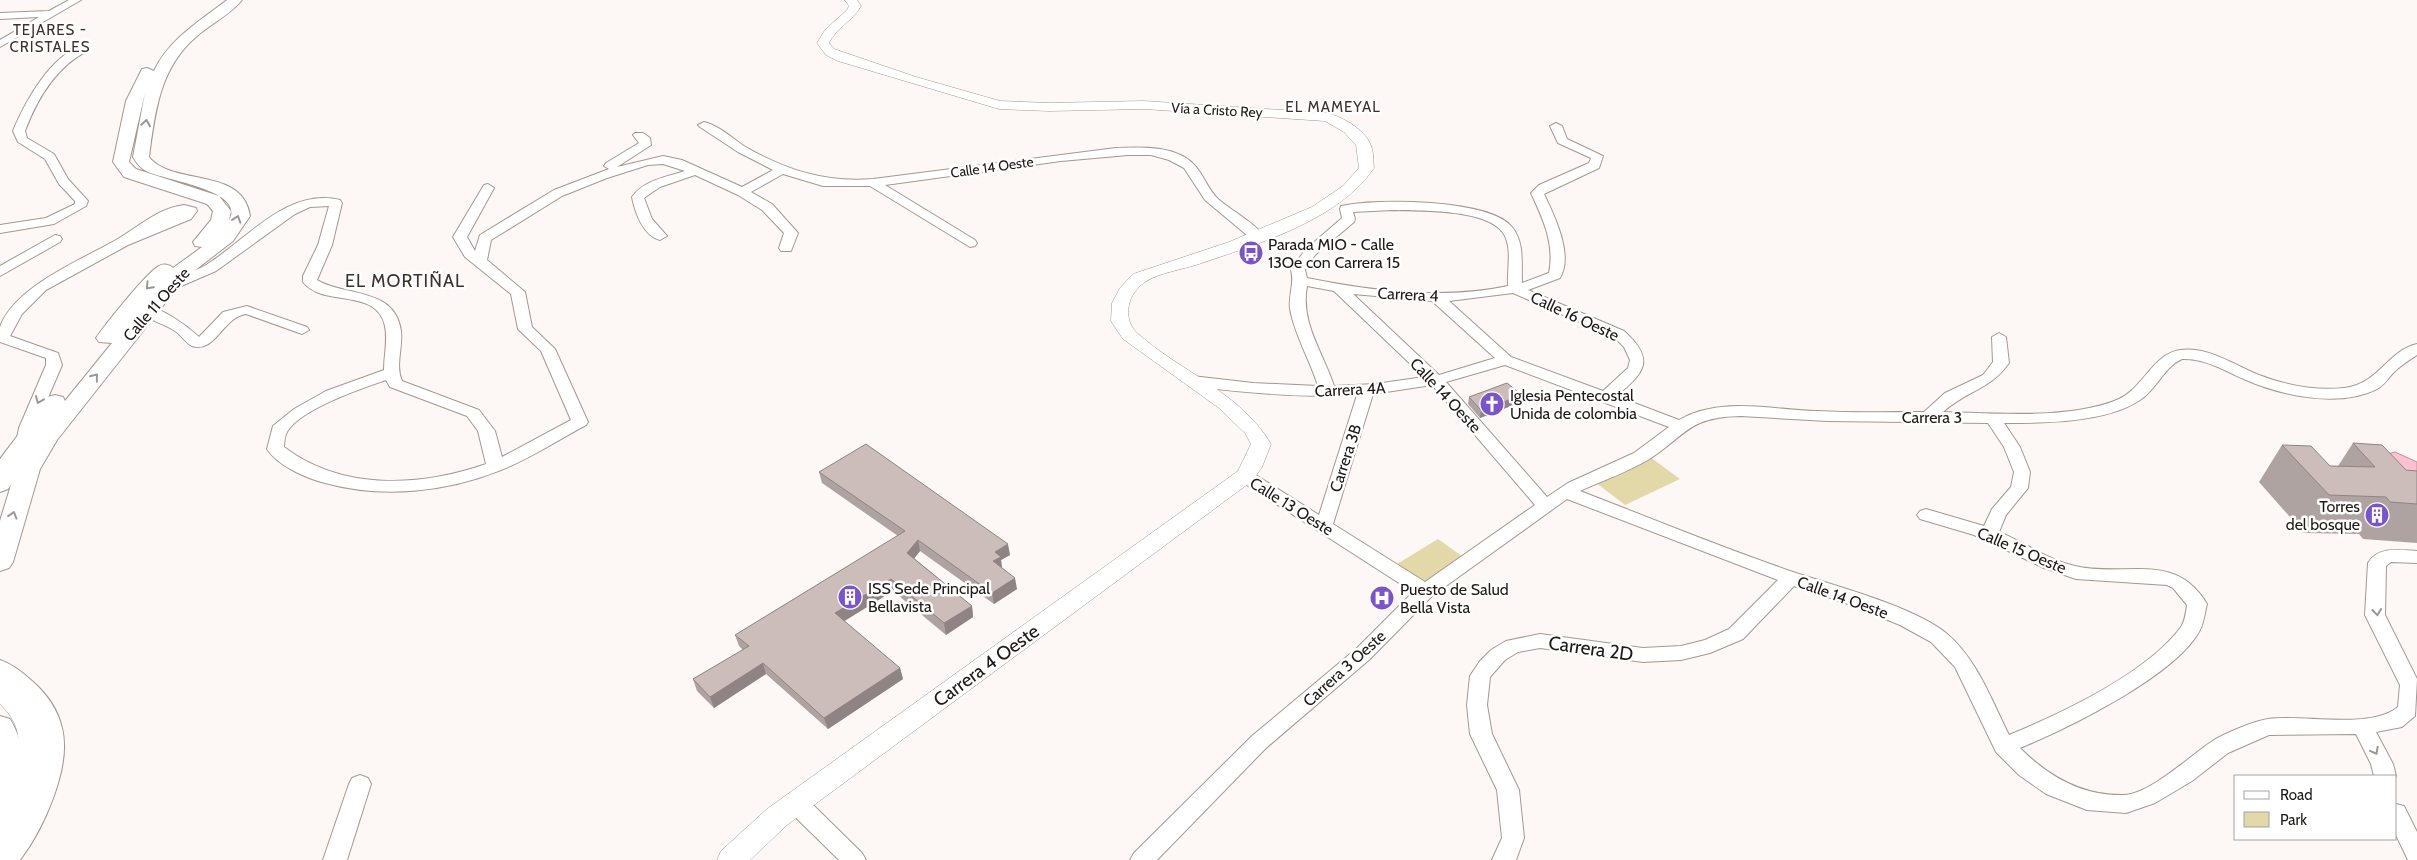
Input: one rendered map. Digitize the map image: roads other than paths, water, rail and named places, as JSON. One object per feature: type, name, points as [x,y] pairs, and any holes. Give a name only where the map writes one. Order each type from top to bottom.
[{"type":"main road","points":[[170,47],[221,0]]},
{"type":"main road","points":[[170,47],[235,0]]},
{"type":"main road","name":"Calle 11 Oeste","points":[[0,562],[28,468],[48,437],[165,289],[193,261],[220,243],[233,230],[239,218],[240,207],[238,200],[231,194],[216,186],[159,172],[149,167],[141,157],[150,98],[169,56],[170,47]]},
{"type":"main road","name":"Calle 11 Oeste","points":[[1,479],[24,441],[144,292],[173,262],[214,231],[220,221],[222,211],[213,200],[130,173],[121,162],[134,101],[153,58],[170,47]]},
{"type":"main road","points":[[0,671],[33,698],[48,728],[48,758],[41,786],[23,830],[1,860]]},
{"type":"main road","points":[[0,808],[10,770],[4,736]]},
{"type":"street","points":[[0,44],[76,0]]},
{"type":"street","name":"Vía a Cristo Rey","points":[[851,0],[856,6],[853,11],[823,40],[824,46],[830,52],[874,69],[986,102],[1030,107],[1144,105],[1313,115],[1339,122],[1361,142],[1367,152],[1369,163],[1365,174],[1354,185],[1326,204],[1259,238],[1139,278],[1129,287],[1121,301],[1118,312],[1120,324],[1158,359],[1192,381]]},
{"type":"street","points":[[0,16],[51,14]]},
{"type":"street","points":[[0,229],[49,221],[80,206],[82,201],[63,181],[50,158],[22,140],[19,131],[39,91],[67,58],[83,49]]},
{"type":"street","name":"Calle 14 Oeste","points":[[704,124],[739,150],[811,180],[836,184],[872,182],[1066,157],[1127,152],[1171,156],[1188,164],[1196,173],[1200,185],[1208,196],[1259,238]]},
{"type":"street","name":"Carrera 4","points":[[1302,281],[1339,289],[1434,296],[1485,294],[1515,289],[1555,275],[1558,260],[1553,226],[1538,193],[1544,188],[1595,165],[1598,160],[1597,156],[1592,152],[1562,141],[1556,126]]},
{"type":"street","points":[[603,175],[612,164],[645,145],[646,140],[640,135]]},
{"type":"street","points":[[480,260],[486,238],[492,232],[512,223],[530,208],[558,193],[603,175],[647,162],[663,160],[678,163],[693,172],[742,192],[767,206],[790,233],[786,248]]},
{"type":"street","points":[[742,192],[784,169]]},
{"type":"street","points":[[660,236],[651,229],[642,214],[638,197],[642,191],[654,185],[693,172]]},
{"type":"street","points":[[872,182],[970,243]]},
{"type":"street","points":[[389,372],[332,394],[300,412],[278,430],[275,449],[288,460],[323,477],[369,486],[437,482],[495,466],[580,422],[548,349],[524,329],[518,292],[480,260],[470,254],[460,237],[468,225],[477,201],[488,188]]},
{"type":"street","points":[[165,289],[216,265],[258,230],[300,208],[324,201],[336,204],[325,244],[310,276],[310,282],[326,290],[364,297],[377,304],[388,314],[395,343],[389,372],[396,384],[473,413],[482,420],[488,431],[495,466]]},
{"type":"street","points":[[1326,204],[1346,209],[1373,205],[1462,211],[1481,214],[1495,219],[1507,229],[1514,243],[1513,270],[1515,289]]},
{"type":"street","points":[[1328,392],[1323,373],[1302,326],[1297,305],[1302,281],[1298,270],[1305,254],[1342,227],[1348,219],[1346,209]]},
{"type":"street","points":[[0,272],[55,239]]},
{"type":"street","points":[[24,441],[27,428],[54,365],[53,356],[1,337],[27,298],[41,287],[123,242]]},
{"type":"street","points":[[193,261],[192,264],[197,267],[216,265]]},
{"type":"street","name":"Calle 14 Oeste","points":[[1339,289],[1436,380],[1546,507]]},
{"type":"street","name":"Calle 16 Oeste","points":[[1515,289],[1620,334],[1634,346],[1639,358],[1635,369],[1627,380],[1606,397]]},
{"type":"street","points":[[1434,296],[1506,360],[1680,426]]},
{"type":"street","points":[[149,311],[199,342],[209,338],[226,314],[239,310],[247,310],[302,330]]},
{"type":"street","points":[[126,338],[144,327],[167,321]]},
{"type":"street","points":[[1928,417],[1951,396],[1988,378],[2002,363],[1999,337]]},
{"type":"street","name":"Carrera 3","points":[[1718,412],[1736,411],[1849,418],[2039,418],[2075,414],[2112,407],[2129,400],[2142,391],[2170,360],[2178,355],[2188,355],[2225,365],[2256,378],[2297,391],[2344,392],[2372,386],[2390,367],[2417,348]]},
{"type":"street","name":"Carrera 4A","points":[[1192,381],[1261,390],[1328,392],[1366,390],[1436,380],[1506,360]]},
{"type":"street","name":"Calle 13 Oeste","points":[[1192,381],[1244,419],[1257,434],[1261,444],[1252,467],[1245,476],[1425,591]]},
{"type":"street","name":"Carrera 3B","points":[[1324,526],[1366,390]]},
{"type":"street","name":"Carrera 3 Oeste","points":[[1142,860],[1253,748],[1363,654],[1425,591],[1565,492],[1585,480],[1636,459],[1655,448],[1680,426],[1698,416],[1718,412]]},
{"type":"street","points":[[1989,534],[1998,513],[2019,488],[2022,472],[2012,448],[1992,417]]},
{"type":"street","name":"Carrera 4 Oeste","points":[[731,860],[777,817],[1245,476]]},
{"type":"street","name":"Calle 14 Oeste","points":[[1565,492],[1907,620],[1938,637],[1963,662],[2004,746],[2027,768],[2054,788]]},
{"type":"street","name":"Calle 15 Oeste","points":[[1926,515],[1989,534],[2065,570],[2087,575],[2162,578],[2179,583],[2191,594],[2198,608],[2195,627],[2154,666],[2098,702],[2043,731],[2004,746]]},
{"type":"street","points":[[2054,788],[2087,801],[2126,804],[2147,797],[2162,788],[2220,747],[2267,727],[2362,726],[2395,722],[2408,710],[2410,685],[2375,615],[2377,563],[2388,556],[2417,557]]},
{"type":"street","name":"Carrera 2D","points":[[1504,860],[1513,838],[1508,790],[1481,734],[1477,705],[1480,676],[1498,655],[1513,646],[1540,641],[1643,655],[1681,653],[1710,646],[1736,634],[1791,578]]},
{"type":"street","points":[[0,690],[18,706],[28,723],[31,735],[28,764],[20,792],[0,835]]},
{"type":"street","points":[[2362,726],[2386,775]]},
{"type":"street","points":[[335,860],[360,784]]},
{"type":"street","points":[[796,803],[854,860]]},
{"type":"street","points":[[2397,816],[2417,855]]},
{"type":"place","name":"Parada MIO - Calle 13Oe con Carrera 15","points":[[1251,253]]},
{"type":"place","name":"Iglesia Pentecostal Unida de colombia","points":[[1492,404]]},
{"type":"place","name":"Torres del bosque","points":[[2377,515]]},
{"type":"place","name":"ISS Sede Principal Bellavista","points":[[850,597]]},
{"type":"place","name":"Puesto de Salud Bella Vista","points":[[1382,598]]},
{"type":"district","name":"TEJARES - CRISTALES","points":[[50,38]]},
{"type":"district","name":"EL MAMEYAL","points":[[1333,107]]},
{"type":"district","name":"EL MORTIÑAL","points":[[405,281]]}]
